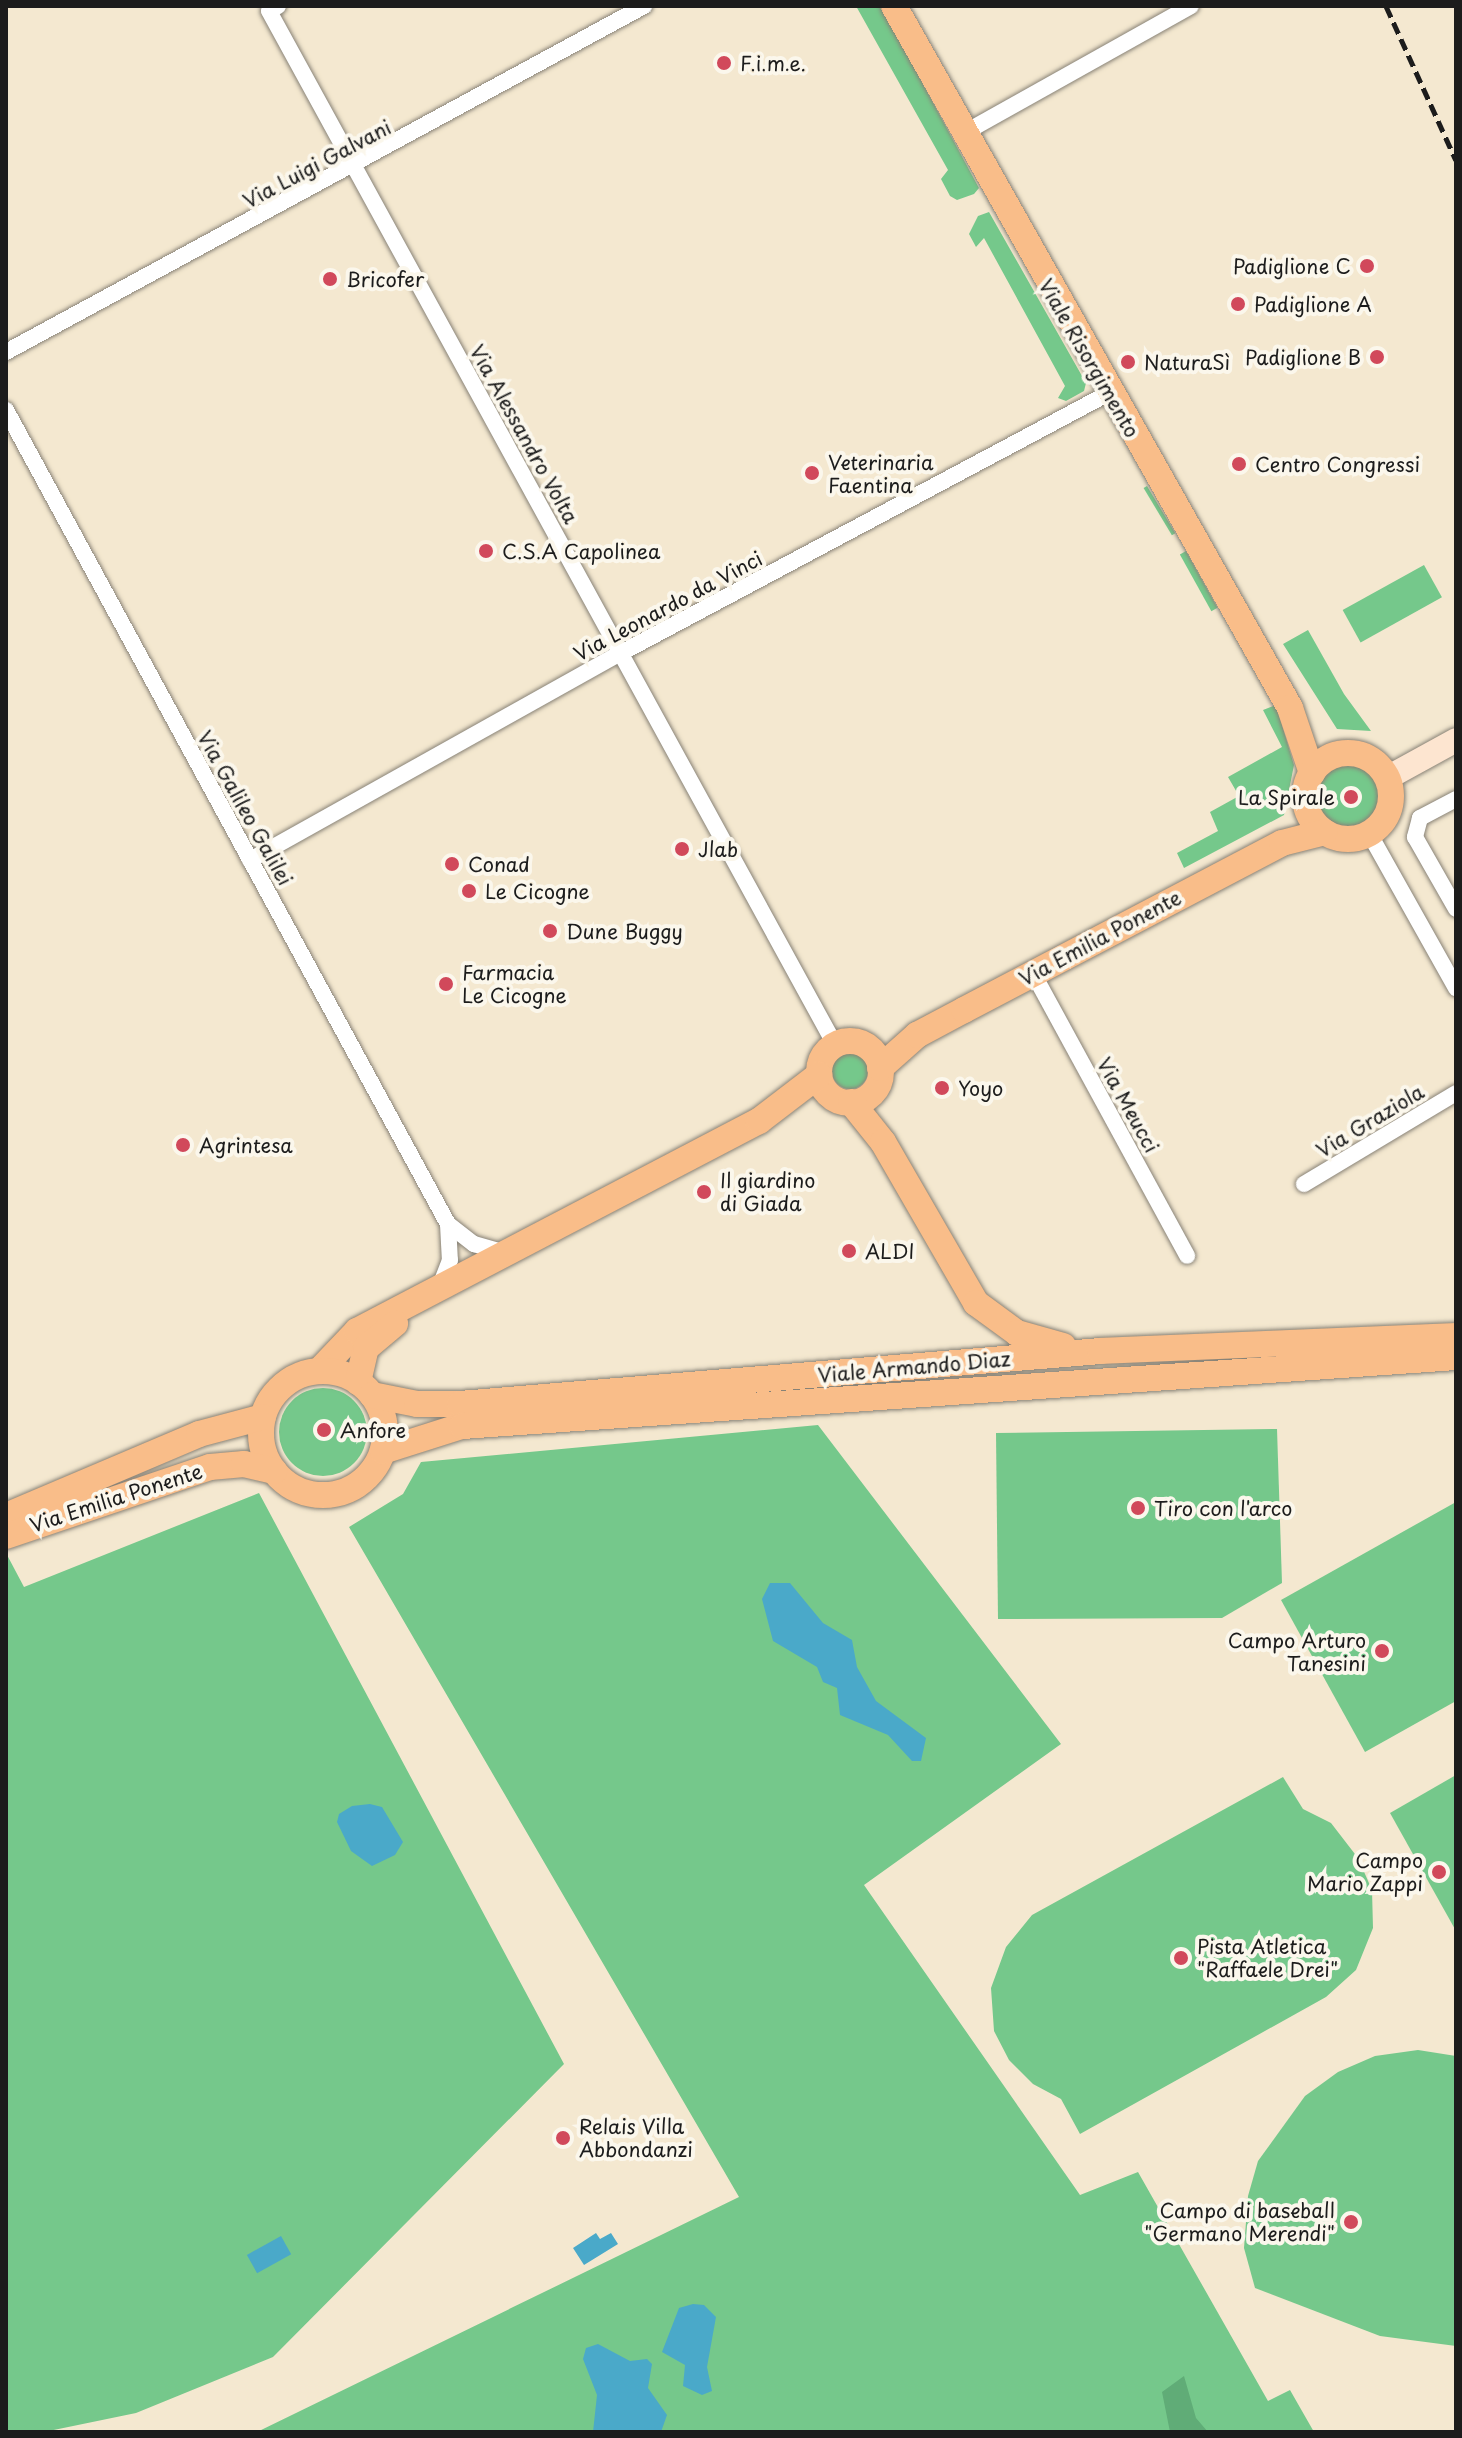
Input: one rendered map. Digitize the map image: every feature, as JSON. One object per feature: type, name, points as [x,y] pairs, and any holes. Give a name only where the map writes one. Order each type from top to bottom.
[{"type":"main road","name":"Viale Risorgimento","points":[[894,6],[962,134],[1290,708],[1310,732],[1341,753]]},
{"type":"main road","name":"Viale Risorgimento","points":[[1290,708],[1312,773]]},
{"type":"main road","points":[[1387,778],[1456,740]]},
{"type":"main road","points":[[1341,753],[1369,758],[1387,778],[1391,803],[1369,833],[1347,839],[1325,832],[1308,809],[1312,773],[1341,753]]},
{"type":"main road","name":"Via Emilia Ponente","points":[[1282,843],[1308,809]]},
{"type":"main road","name":"Via Emilia Ponente","points":[[852,1098],[876,1058],[1282,843],[1325,832]]},
{"type":"main road","points":[[319,1371],[365,1388],[382,1412],[383,1451],[359,1484],[341,1493],[303,1492],[274,1471],[261,1436],[263,1417],[279,1389],[319,1371],[357,1331],[759,1121],[819,1075],[821,1061],[835,1045],[850,1041],[876,1058]]},
{"type":"main road","points":[[819,1075],[852,1098],[883,1142],[969,1295],[999,1323],[1039,1342],[1100,1351]]},
{"type":"main road","points":[[759,1121],[852,1098]]},
{"type":"main road","points":[[365,1388],[366,1348],[381,1331],[514,1260],[512,1250]]},
{"type":"main road","name":"Viale Armando Diaz","points":[[365,1388],[460,1404],[1100,1351],[1456,1336]]},
{"type":"main road","name":"Viale Armando Diaz","points":[[383,1451],[462,1426],[1456,1357]]},
{"type":"main road","name":"Via Emilia Ponente","points":[[6,1516],[199,1434],[263,1417]]},
{"type":"main road","name":"Via Emilia Ponente","points":[[6,1536],[210,1467],[244,1464],[274,1471]]},
{"type":"street","name":"Via Luigi Galvani","points":[[6,352],[355,167],[644,6]]},
{"type":"street","points":[[962,134],[1191,6]]},
{"type":"street","name":"Via Alessandro Volta","points":[[274,8],[355,167],[835,1045]]},
{"type":"street","name":"Via Leonardo da Vinci","points":[[250,860],[621,653],[1109,393]]},
{"type":"street","name":"Via Galileo Galilei","points":[[6,410],[448,1224],[474,1244],[512,1250]]},
{"type":"street","points":[[1456,799],[1420,818],[1415,837],[1456,909]]},
{"type":"street","points":[[1369,833],[1456,987]]},
{"type":"street","name":"Via Meucci","points":[[1033,973],[1187,1256]]},
{"type":"street","name":"Via Graziola","points":[[1304,1184],[1456,1093]]},
{"type":"street","name":"Via Galileo Galilei","points":[[440,1286],[450,1260],[448,1224]]},
{"type":"green space","points":[[856,6],[881,6],[979,188],[974,194],[957,200],[950,196],[941,179],[948,170]]},
{"type":"green space","points":[[989,212],[1086,383],[1084,391],[1066,401],[1058,398],[1065,386],[984,238],[976,247],[969,234],[978,216]]},
{"type":"green space","points":[[1147,486],[1175,533],[1172,535],[1144,488]]},
{"type":"green space","points":[[1186,551],[1218,608],[1211,611],[1180,554]]},
{"type":"green space","points":[[1424,565],[1442,597],[1361,642],[1343,610]]},
{"type":"green space","points":[[1308,630],[1344,694],[1371,731],[1337,729],[1283,644]]},
{"type":"green space","points":[[1276,705],[1294,765],[1284,815],[1184,868],[1177,853],[1218,831],[1210,812],[1239,796],[1228,777],[1282,747],[1263,710]]},
{"type":"green space","points":[[1348,764],[1360,766],[1370,773],[1377,783],[1377,807],[1370,817],[1360,824],[1348,826],[1336,824],[1326,817],[1319,807],[1317,795],[1319,783],[1326,773],[1336,766]]},
{"type":"green space","points":[[850,1053],[862,1059],[868,1071],[862,1083],[850,1089],[838,1083],[832,1071],[838,1059]]},
{"type":"green space","points":[[323,1388],[348,1395],[360,1407],[367,1432],[360,1457],[348,1469],[323,1476],[298,1469],[286,1457],[279,1432],[286,1407],[298,1395]]},
{"type":"green space","points":[[818,1425],[1061,1744],[864,1885],[1080,2195],[1138,2172],[1268,2401],[1290,2390],[1314,2432],[257,2432],[739,2197],[349,1527],[403,1494],[421,1462]]},
{"type":"green space","name":"Tiro con l'arco","points":[[1277,1429],[1282,1583],[1222,1618],[998,1619],[996,1433]]},
{"type":"green space","points":[[259,1493],[564,2064],[273,2357],[136,2413],[44,2432],[6,2432],[6,1553],[24,1587]]},
{"type":"green space","name":"Campo Arturo Tanesini","points":[[1456,1502],[1456,1701],[1365,1752],[1281,1600]]},
{"type":"green space","name":"Campo Mario Zappi","points":[[1456,1775],[1456,1931],[1390,1813]]},
{"type":"green space","name":"Pista Atletica \"Raffaele Drei\"","points":[[1283,1777],[1303,1809],[1331,1823],[1358,1858],[1372,1890],[1373,1928],[1356,1970],[1326,1997],[1080,2134],[1061,2099],[1033,2084],[1009,2060],[994,2031],[991,1988],[1006,1947],[1032,1915]]},
{"type":"green space","name":"Campo di baseball \"Germano Merendi\"","points":[[1418,2050],[1456,2056],[1456,2346],[1380,2336],[1255,2288],[1244,2248],[1248,2196],[1258,2161],[1305,2096],[1338,2072],[1375,2056]]},
{"type":"green space","points":[[1184,2376],[1196,2418],[1208,2432],[1170,2432],[1162,2392]]},
{"type":"water","points":[[770,1583],[790,1583],[823,1623],[852,1640],[857,1667],[876,1701],[926,1738],[921,1761],[912,1761],[888,1735],[840,1715],[837,1688],[823,1682],[817,1667],[773,1641],[762,1599]]},
{"type":"water","points":[[370,1804],[382,1807],[403,1842],[395,1855],[372,1866],[351,1851],[337,1822],[339,1814],[352,1806]]},
{"type":"water","points":[[596,2233],[600,2239],[611,2233],[618,2244],[584,2265],[573,2248]]},
{"type":"water","points":[[281,2236],[291,2254],[257,2273],[247,2255]]},
{"type":"water","points":[[704,2305],[716,2317],[707,2367],[712,2391],[702,2395],[683,2386],[685,2365],[662,2352],[679,2308]]},
{"type":"water","points":[[598,2344],[630,2361],[647,2359],[652,2364],[648,2388],[667,2415],[661,2432],[593,2432],[597,2395],[583,2359],[586,2348]]},
{"type":"railway","points":[[1386,6],[1456,160]]},
{"type":"place","name":"F.i.m.e.","points":[[724,63]]},
{"type":"place","name":"Padiglione C","points":[[1367,266]]},
{"type":"place","name":"Bricofer","points":[[330,279]]},
{"type":"place","name":"Padiglione A","points":[[1238,304]]},
{"type":"place","name":"Padiglione B","points":[[1377,357]]},
{"type":"place","name":"NaturaSì","points":[[1128,362]]},
{"type":"place","name":"Centro Congressi","points":[[1239,464]]},
{"type":"place","name":"Veterinaria Faentina","points":[[812,473]]},
{"type":"place","name":"C.S.A Capolinea","points":[[486,551]]},
{"type":"place","name":"La Spirale","points":[[1351,797]]},
{"type":"place","name":"Jlab","points":[[682,849]]},
{"type":"place","name":"Conad","points":[[452,864]]},
{"type":"place","name":"Le Cicogne","points":[[469,891]]},
{"type":"place","name":"Dune Buggy","points":[[550,931]]},
{"type":"place","name":"Farmacia Le Cicogne","points":[[446,984]]},
{"type":"place","name":"Yoyo","points":[[942,1088]]},
{"type":"place","name":"Agrintesa","points":[[183,1145]]},
{"type":"place","name":"Il giardino di Giada","points":[[704,1192]]},
{"type":"place","name":"ALDI","points":[[849,1251]]},
{"type":"place","name":"Anfore","points":[[324,1430]]},
{"type":"place","name":"Tiro con l'arco","points":[[1138,1508]]},
{"type":"place","name":"Campo Arturo Tanesini","points":[[1382,1651]]},
{"type":"place","name":"Campo Mario Zappi","points":[[1439,1872]]},
{"type":"place","name":"Pista Atletica \"Raffaele Drei\"","points":[[1181,1958]]},
{"type":"place","name":"Relais Villa Abbondanzi","points":[[563,2138]]},
{"type":"place","name":"Campo di baseball \"Germano Merendi\"","points":[[1351,2222]]}]
